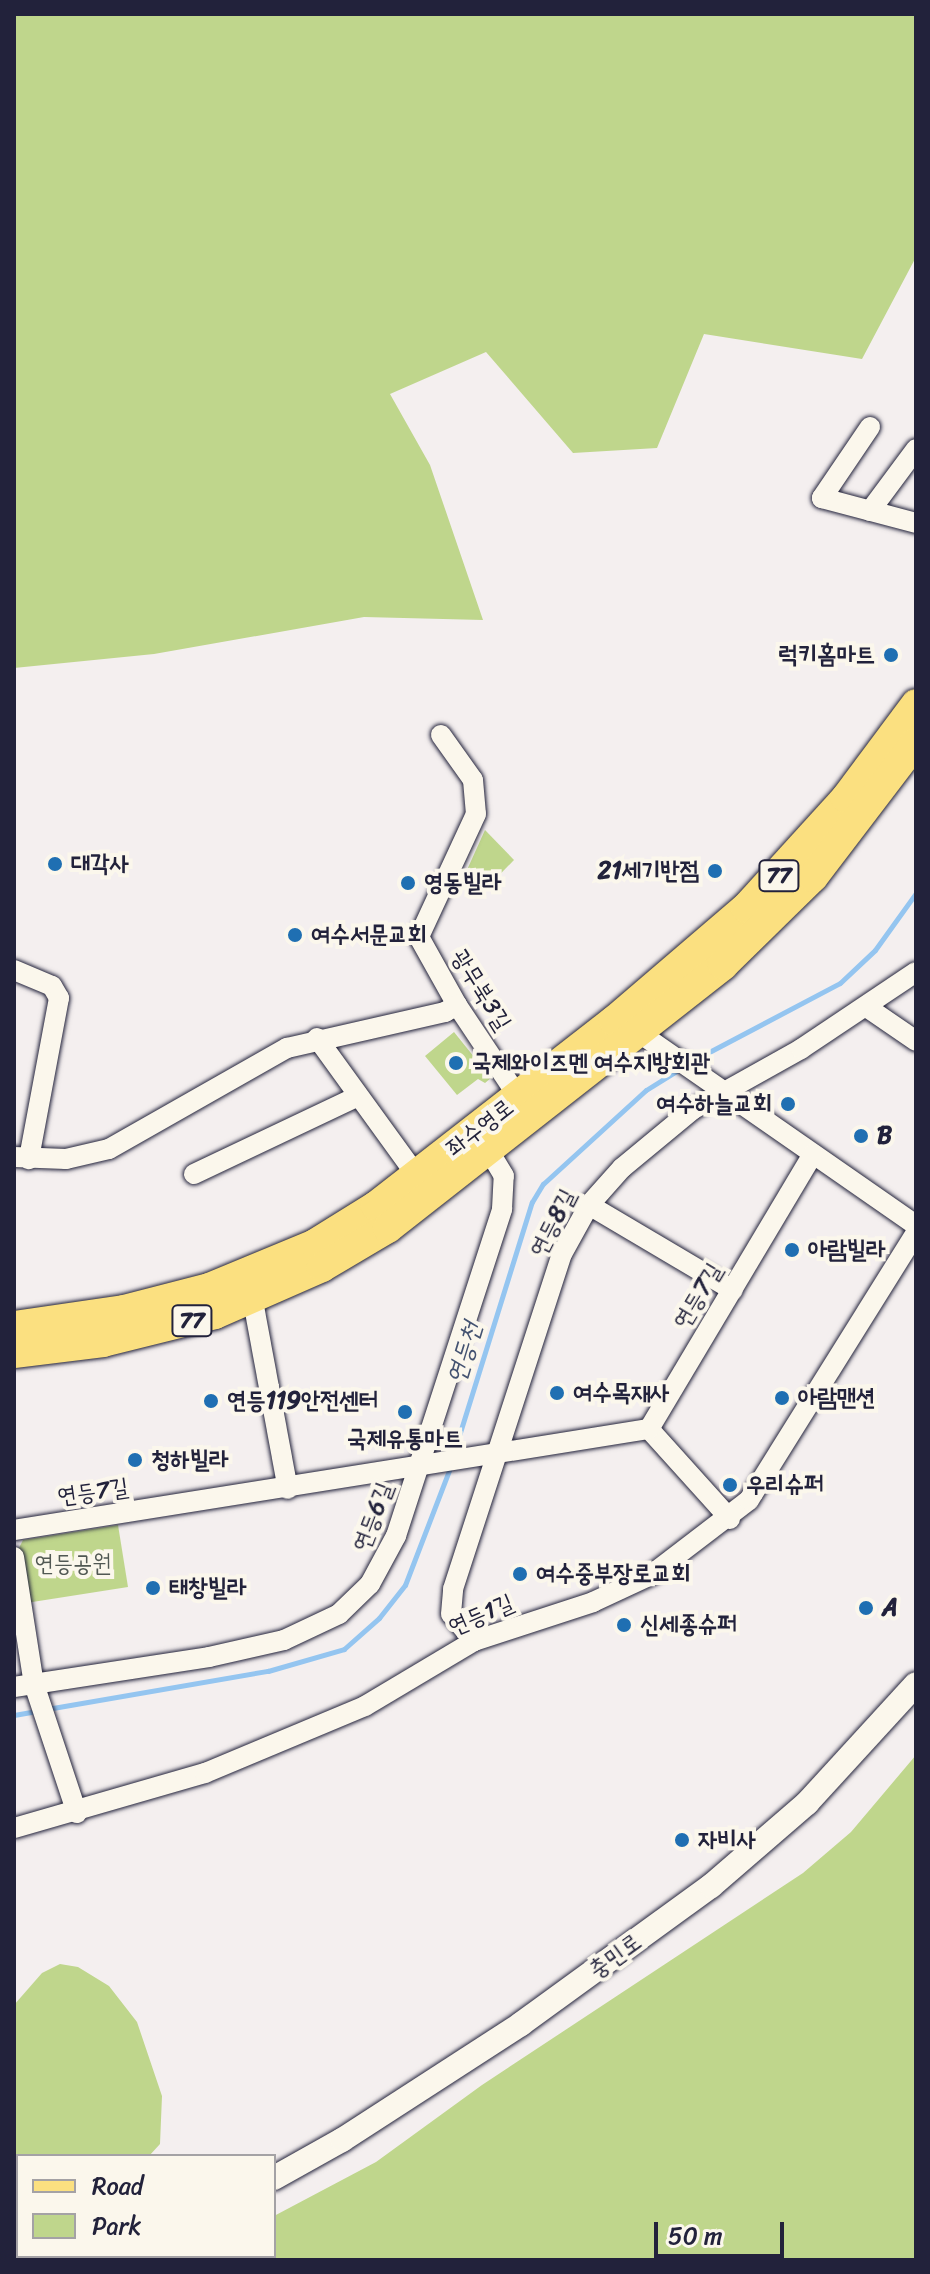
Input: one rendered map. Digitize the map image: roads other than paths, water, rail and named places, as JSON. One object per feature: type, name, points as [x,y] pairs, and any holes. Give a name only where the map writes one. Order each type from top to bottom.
[{"type":"main road","name":"좌수영로","points":[[14,1326],[124,1310],[252,1273],[315,1244],[417,1176],[474,1155],[519,1098],[746,908],[846,798],[916,704]]},
{"type":"main road","name":"좌수영로","points":[[14,1353],[103,1342],[253,1301],[358,1247],[474,1155],[646,1038],[813,877],[916,742]]},
{"type":"street","points":[[870,427],[822,498],[916,523]]},
{"type":"street","points":[[870,511],[916,449]]},
{"type":"street","name":"광무북3길","points":[[441,735],[473,780],[476,814],[419,937],[457,1005],[519,1098]]},
{"type":"street","points":[[14,970],[52,986],[59,998],[22,1158],[78,1157],[126,1143],[268,1057],[317,1038],[438,1014],[457,1005]]},
{"type":"street","name":"연등8길","points":[[474,1641],[454,1620],[451,1598],[562,1254],[589,1205],[640,1151],[722,1091],[868,1008],[916,972]]},
{"type":"street","points":[[868,1008],[916,1041]]},
{"type":"street","points":[[317,1038],[417,1176]]},
{"type":"street","points":[[646,1038],[916,1225]]},
{"type":"street","points":[[194,1174],[358,1096]]},
{"type":"street","name":"연등7길","points":[[649,1429],[813,1154]]},
{"type":"street","name":"연등6길","points":[[24,1686],[254,1649],[326,1623],[355,1600],[381,1570],[418,1469],[502,1209],[504,1176],[474,1155]]},
{"type":"street","points":[[589,1205],[733,1290]]},
{"type":"street","name":"연등1길","points":[[14,1828],[77,1813],[205,1773],[365,1706],[474,1641],[593,1602],[651,1575],[730,1519],[767,1475],[916,1233]]},
{"type":"street","points":[[253,1301],[288,1489]]},
{"type":"street","points":[[498,1455],[649,1429],[730,1519]]},
{"type":"street","name":"연등7길","points":[[14,1530],[498,1455]]},
{"type":"street","points":[[14,1557],[24,1686],[54,1743],[77,1813]]},
{"type":"street","name":"충민로","points":[[276,2177],[342,2140],[521,2024],[711,1886],[807,1803],[916,1684]]},
{"type":"waterway","name":"연등천","points":[[692,1061],[840,983],[875,950],[916,893]]},
{"type":"waterway","name":"연등천","points":[[453,1455],[532,1202],[543,1184],[646,1090],[680,1069]]},
{"type":"waterway","name":"연등천","points":[[47,1709],[268,1671],[344,1649],[379,1618],[405,1585],[451,1465]]},
{"type":"waterway","name":"연등천","points":[[14,1715],[37,1711]]},
{"type":"place","name":"럭키홈마트","points":[[891,655]]},
{"type":"place","name":"대각사","points":[[55,864]]},
{"type":"place","name":"21세기반점","points":[[715,871]]},
{"type":"place","name":"영동빌라","points":[[408,883]]},
{"type":"place","name":"여수서문교회","points":[[295,935]]},
{"type":"place","name":"국제와이즈멘 여수지방회관","points":[[456,1063]]},
{"type":"place","name":"여수하늘교회","points":[[788,1104]]},
{"type":"place","name":"B","points":[[861,1136]]},
{"type":"place","name":"아람빌라","points":[[792,1250]]},
{"type":"place","name":"여수목재사","points":[[557,1393]]},
{"type":"place","name":"아람맨션","points":[[782,1398]]},
{"type":"place","name":"연등119안전센터","points":[[211,1401]]},
{"type":"place","name":"국제유통마트","points":[[405,1412]]},
{"type":"place","name":"청하빌라","points":[[135,1460]]},
{"type":"place","name":"우리슈퍼","points":[[730,1485]]},
{"type":"place","name":"여수중부장로교회","points":[[520,1574]]},
{"type":"place","name":"태창빌라","points":[[153,1588]]},
{"type":"place","name":"A","points":[[866,1608]]},
{"type":"place","name":"신세종슈퍼","points":[[624,1625]]},
{"type":"place","name":"자비사","points":[[682,1840]]},
{"type":"park label","name":"연등공원","points":[[73,1564]]}]
